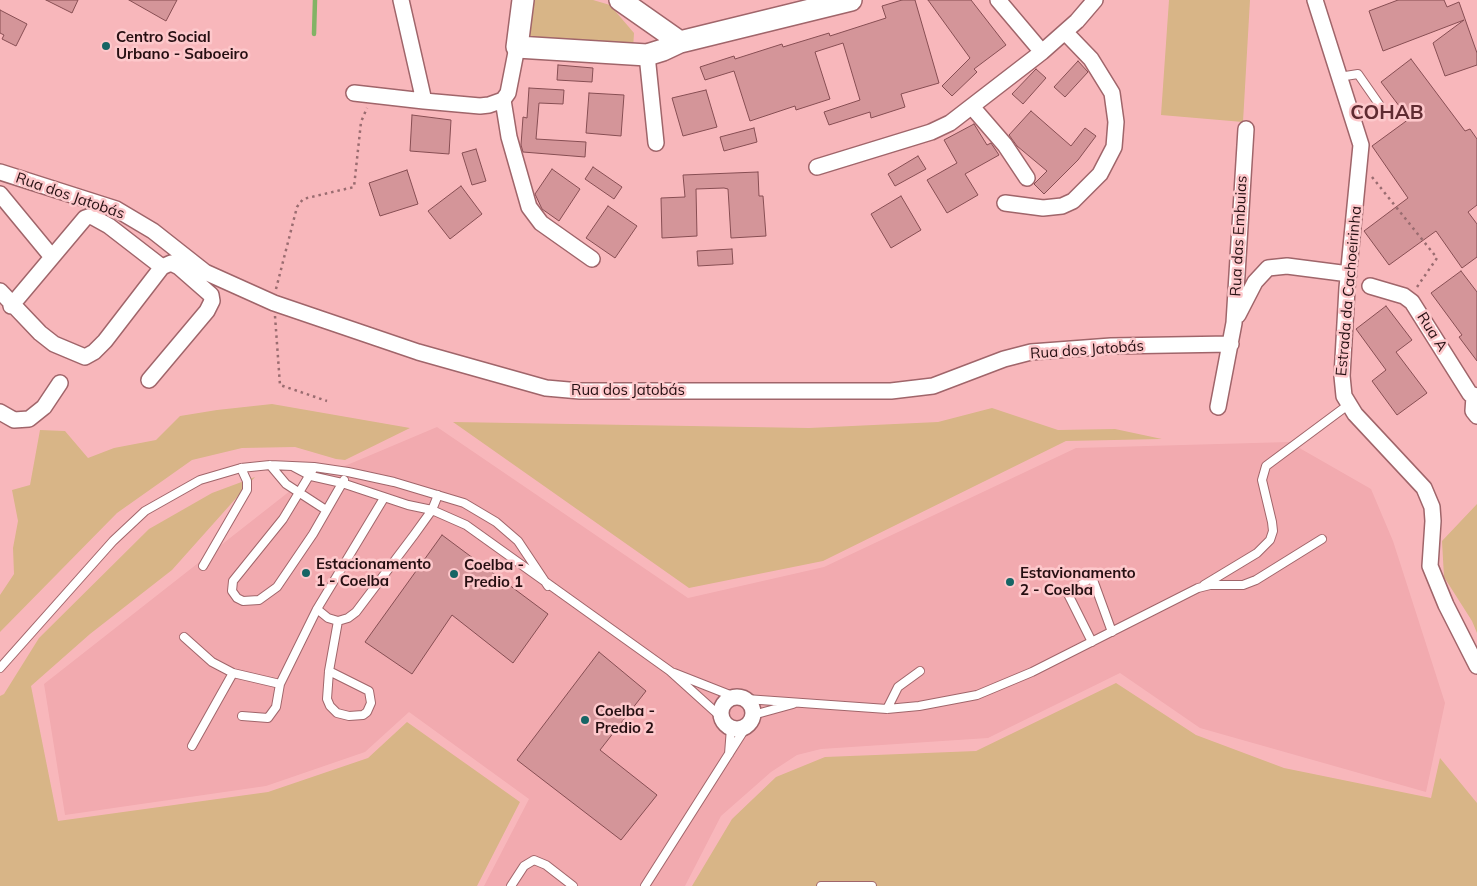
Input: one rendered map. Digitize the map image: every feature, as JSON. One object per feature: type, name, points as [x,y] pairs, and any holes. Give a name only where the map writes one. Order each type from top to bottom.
[{"type":"street","points":[[401,0],[424,101]]},
{"type":"street","points":[[354,92],[480,106],[503,100],[508,93],[517,47],[523,0]]},
{"type":"street","points":[[620,0],[680,42]]},
{"type":"street","points":[[517,47],[647,55],[680,42],[851,0]]},
{"type":"street","points":[[998,0],[1042,52]]},
{"type":"street","points":[[817,167],[931,132],[950,123],[972,108],[1042,52],[1065,32],[1095,0]]},
{"type":"street","name":"Estrada da Cachoeirinha","points":[[1315,0],[1361,146],[1342,376],[1344,396],[1348,405],[1424,488],[1432,507],[1430,566],[1446,605],[1477,666]]},
{"type":"street","points":[[1005,203],[1043,208],[1062,206],[1074,201],[1100,174],[1114,147],[1116,122],[1112,93],[1092,59],[1065,32]]},
{"type":"street","points":[[647,55],[656,143]]},
{"type":"street","points":[[503,100],[510,137],[529,207],[541,223],[592,258]]},
{"type":"street","points":[[972,108],[1005,145],[1027,178]]},
{"type":"street","name":"Rua das Embuias","points":[[1231,344],[1234,323],[1246,129]]},
{"type":"street","name":"Rua dos Jatobás","points":[[0,172],[116,209],[153,231],[204,272],[274,303],[470,368],[546,388],[580,391],[832,392],[915,389],[933,386],[1004,359],[1031,352],[1111,346],[1231,344]]},
{"type":"street","points":[[0,194],[52,257]]},
{"type":"street","points":[[11,306],[85,218],[91,216],[109,226],[162,267]]},
{"type":"street","points":[[0,291],[11,306],[54,344],[77,355],[89,356],[105,342],[162,267],[171,263],[179,267],[211,295],[212,298],[207,311],[148,380]]},
{"type":"street","points":[[1234,323],[1255,282],[1268,268],[1287,266],[1349,274]]},
{"type":"street","name":"Rua A","points":[[1370,286],[1409,300],[1419,310],[1470,394],[1475,396]]},
{"type":"street","points":[[1218,407],[1231,344]]},
{"type":"street","points":[[0,412],[14,420],[29,419],[44,407],[60,383]]},
{"type":"street","points":[[1475,396],[1473,412],[1477,416]]},
{"type":"street","points":[[740,698],[753,709],[738,722],[722,706],[730,699],[740,698]]},
{"type":"lane","points":[[1340,77],[1358,74],[1380,108]]},
{"type":"lane","points":[[670,671],[740,698],[802,701],[887,709],[919,706],[977,695],[1032,672],[1198,588],[1265,547],[1273,531],[1262,480],[1266,466],[1348,405]]},
{"type":"lane","points":[[270,465],[286,484],[326,510]]},
{"type":"lane","points":[[0,668],[113,541],[145,511],[200,480],[241,468],[270,465],[314,467],[348,472],[394,482],[464,503],[508,532],[531,558],[548,586]]},
{"type":"lane","points":[[292,466],[311,476],[342,483],[384,498],[432,510],[466,525],[738,722]]},
{"type":"lane","points":[[314,467],[311,476],[283,519],[233,581],[232,590],[238,598],[250,601],[267,596],[277,586],[308,542],[348,472]]},
{"type":"lane","points":[[203,566],[247,490],[247,480],[241,468]]},
{"type":"lane","points":[[317,608],[328,618],[338,621],[348,618],[356,612],[432,510],[438,495]]},
{"type":"lane","points":[[242,716],[268,718],[276,707],[280,684],[317,608],[384,498]]},
{"type":"lane","points":[[1198,588],[1210,585],[1243,585],[1256,580],[1322,539]]},
{"type":"lane","points":[[1092,642],[1068,594],[1092,577],[1112,632]]},
{"type":"lane","points":[[329,671],[369,691],[371,703],[367,712],[349,716],[338,713],[330,706],[326,692],[329,671],[338,621]]},
{"type":"lane","points":[[184,637],[212,662],[232,673],[280,684]]},
{"type":"lane","points":[[887,709],[898,687],[920,671]]},
{"type":"lane","points":[[192,746],[232,673]]},
{"type":"lane","points":[[738,722],[802,701]]},
{"type":"lane","points":[[645,886],[729,756],[738,722]]},
{"type":"lane","points":[[729,756],[738,722]]},
{"type":"lane","points":[[509,886],[524,866],[534,860],[546,865],[573,886]]},
{"type":"lane","points":[[821,886],[872,886]]},
{"type":"path","points":[[327,401],[280,385],[274,303],[278,278],[297,208],[303,199],[354,187],[361,122],[372,95]]},
{"type":"path","points":[[1360,162],[1437,258],[1409,300]]},
{"type":"shaded area","points":[[529,0],[593,0],[610,5],[634,33],[633,49],[523,36]]},
{"type":"shaded area","points":[[1169,0],[1250,0],[1243,122],[1161,115]]},
{"type":"shaded area","points":[[272,404],[410,428],[345,460],[295,447],[242,448],[192,460],[117,513],[0,632],[0,595],[14,574],[13,548],[18,521],[12,490],[30,485],[40,430],[65,431],[88,458],[114,448],[156,440],[180,416]]},
{"type":"shaded area","points":[[992,408],[1058,430],[1115,429],[1162,439],[1066,441],[823,561],[689,588],[453,422],[809,428],[938,422]]},
{"type":"shaded area","points":[[437,427],[688,598],[824,567],[1076,448],[1289,442],[1371,489],[1393,541],[1445,703],[1426,792],[1200,728],[1120,673],[988,738],[821,749],[797,755],[771,772],[721,816],[685,886],[484,886],[529,799],[409,712],[365,752],[266,786],[65,815],[44,684],[295,487]]},
{"type":"shaded area","points":[[255,477],[172,570],[90,634],[31,686],[58,821],[268,792],[368,758],[407,722],[520,802],[477,886],[0,886],[0,696],[4,694],[39,638],[149,529],[212,493]]},
{"type":"shaded area","points":[[1477,504],[1477,633],[1472,621],[1444,577],[1442,541]]},
{"type":"shaded area","points":[[1116,683],[1196,735],[1284,768],[1431,798],[1440,758],[1477,803],[1477,886],[692,886],[732,819],[776,777],[825,757],[976,751]]},
{"type":"building","points":[[46,0],[78,0],[72,13]]},
{"type":"building","points":[[129,0],[177,0],[166,21]]},
{"type":"building","points":[[902,0],[915,0],[939,83],[901,94],[905,107],[871,118],[870,112],[829,125],[824,112],[860,100],[843,43],[815,52],[830,99],[796,110],[795,106],[750,121],[734,71],[705,80],[700,67],[734,56],[735,59],[782,44],[783,47],[829,33],[830,36],[886,18],[882,6]]},
{"type":"building","points":[[928,0],[971,0],[1006,45],[974,69],[977,72],[952,96],[942,86],[970,58]]},
{"type":"building","points":[[1398,0],[1444,0],[1447,7],[1459,2],[1477,53],[1477,65],[1445,76],[1433,43],[1464,20],[1383,51],[1369,11]]},
{"type":"building","points":[[0,10],[27,24],[16,46],[2,39],[4,35],[0,33]]},
{"type":"building","points":[[1411,59],[1465,131],[1470,129],[1477,139],[1477,205],[1468,212],[1477,224],[1477,257],[1462,268],[1436,231],[1389,265],[1364,231],[1408,198],[1372,146],[1409,119],[1381,82]]},
{"type":"building","points":[[1078,61],[1088,72],[1065,97],[1054,87]]},
{"type":"building","points":[[558,65],[593,68],[592,82],[557,80]]},
{"type":"building","points":[[1036,69],[1046,78],[1023,104],[1012,94]]},
{"type":"building","points":[[529,88],[564,90],[563,104],[539,103],[536,139],[586,142],[585,157],[523,152],[521,145],[523,117],[527,118]]},
{"type":"building","points":[[706,90],[717,127],[683,136],[672,98]]},
{"type":"building","points":[[589,93],[624,95],[621,136],[586,133]]},
{"type":"building","points":[[1031,111],[1071,146],[1085,128],[1096,136],[1078,160],[1044,194],[1034,184],[1047,171],[1017,146],[1009,135]]},
{"type":"building","points":[[412,115],[451,120],[449,154],[410,151]]},
{"type":"building","points":[[974,124],[987,145],[991,143],[999,155],[965,174],[978,195],[947,213],[927,180],[957,163],[944,140]]},
{"type":"building","points":[[754,128],[757,142],[724,151],[720,137]]},
{"type":"building","points":[[476,149],[486,181],[472,185],[462,153]]},
{"type":"building","points":[[918,156],[926,169],[895,186],[888,174]]},
{"type":"building","points":[[593,167],[622,187],[614,199],[585,179]]},
{"type":"building","points":[[552,169],[580,189],[559,221],[542,209],[535,194]]},
{"type":"building","points":[[407,170],[418,204],[380,216],[369,183]]},
{"type":"building","points":[[758,172],[759,196],[763,196],[766,236],[731,238],[728,189],[724,188],[696,189],[697,236],[662,238],[661,198],[685,197],[683,175]]},
{"type":"building","points":[[461,186],[482,214],[450,239],[428,211]]},
{"type":"building","points":[[901,196],[921,230],[891,248],[871,214]]},
{"type":"building","points":[[608,206],[637,226],[615,258],[586,238]]},
{"type":"building","points":[[732,249],[733,264],[698,266],[697,251]]},
{"type":"building","points":[[1461,271],[1477,292],[1477,361],[1459,337],[1462,335],[1431,293]]},
{"type":"building","points":[[1386,306],[1412,340],[1396,352],[1427,393],[1397,415],[1372,381],[1386,370],[1356,329]]},
{"type":"building","name":"Coelba - Predio 1","points":[[442,535],[548,614],[513,663],[452,615],[412,674],[365,642]]},
{"type":"building","name":"Coelba - Predio 2","points":[[599,652],[646,691],[600,750],[657,795],[621,840],[517,760]]},
{"type":"waterway","points":[[314,34],[315,0]]},
{"type":"place","name":"Centro Social Urbano - Saboeiro","points":[[106,46]]},
{"type":"place","name":"Estacionamento 1 - Coelba","points":[[306,573]]},
{"type":"place","name":"Coelba - Predio 1","points":[[454,574]]},
{"type":"place","name":"Estavionamento 2 - Coelba","points":[[1010,582]]},
{"type":"place","name":"Coelba - Predio 2","points":[[585,720]]},
{"type":"district","name":"COHAB","points":[[1387,113]]}]
